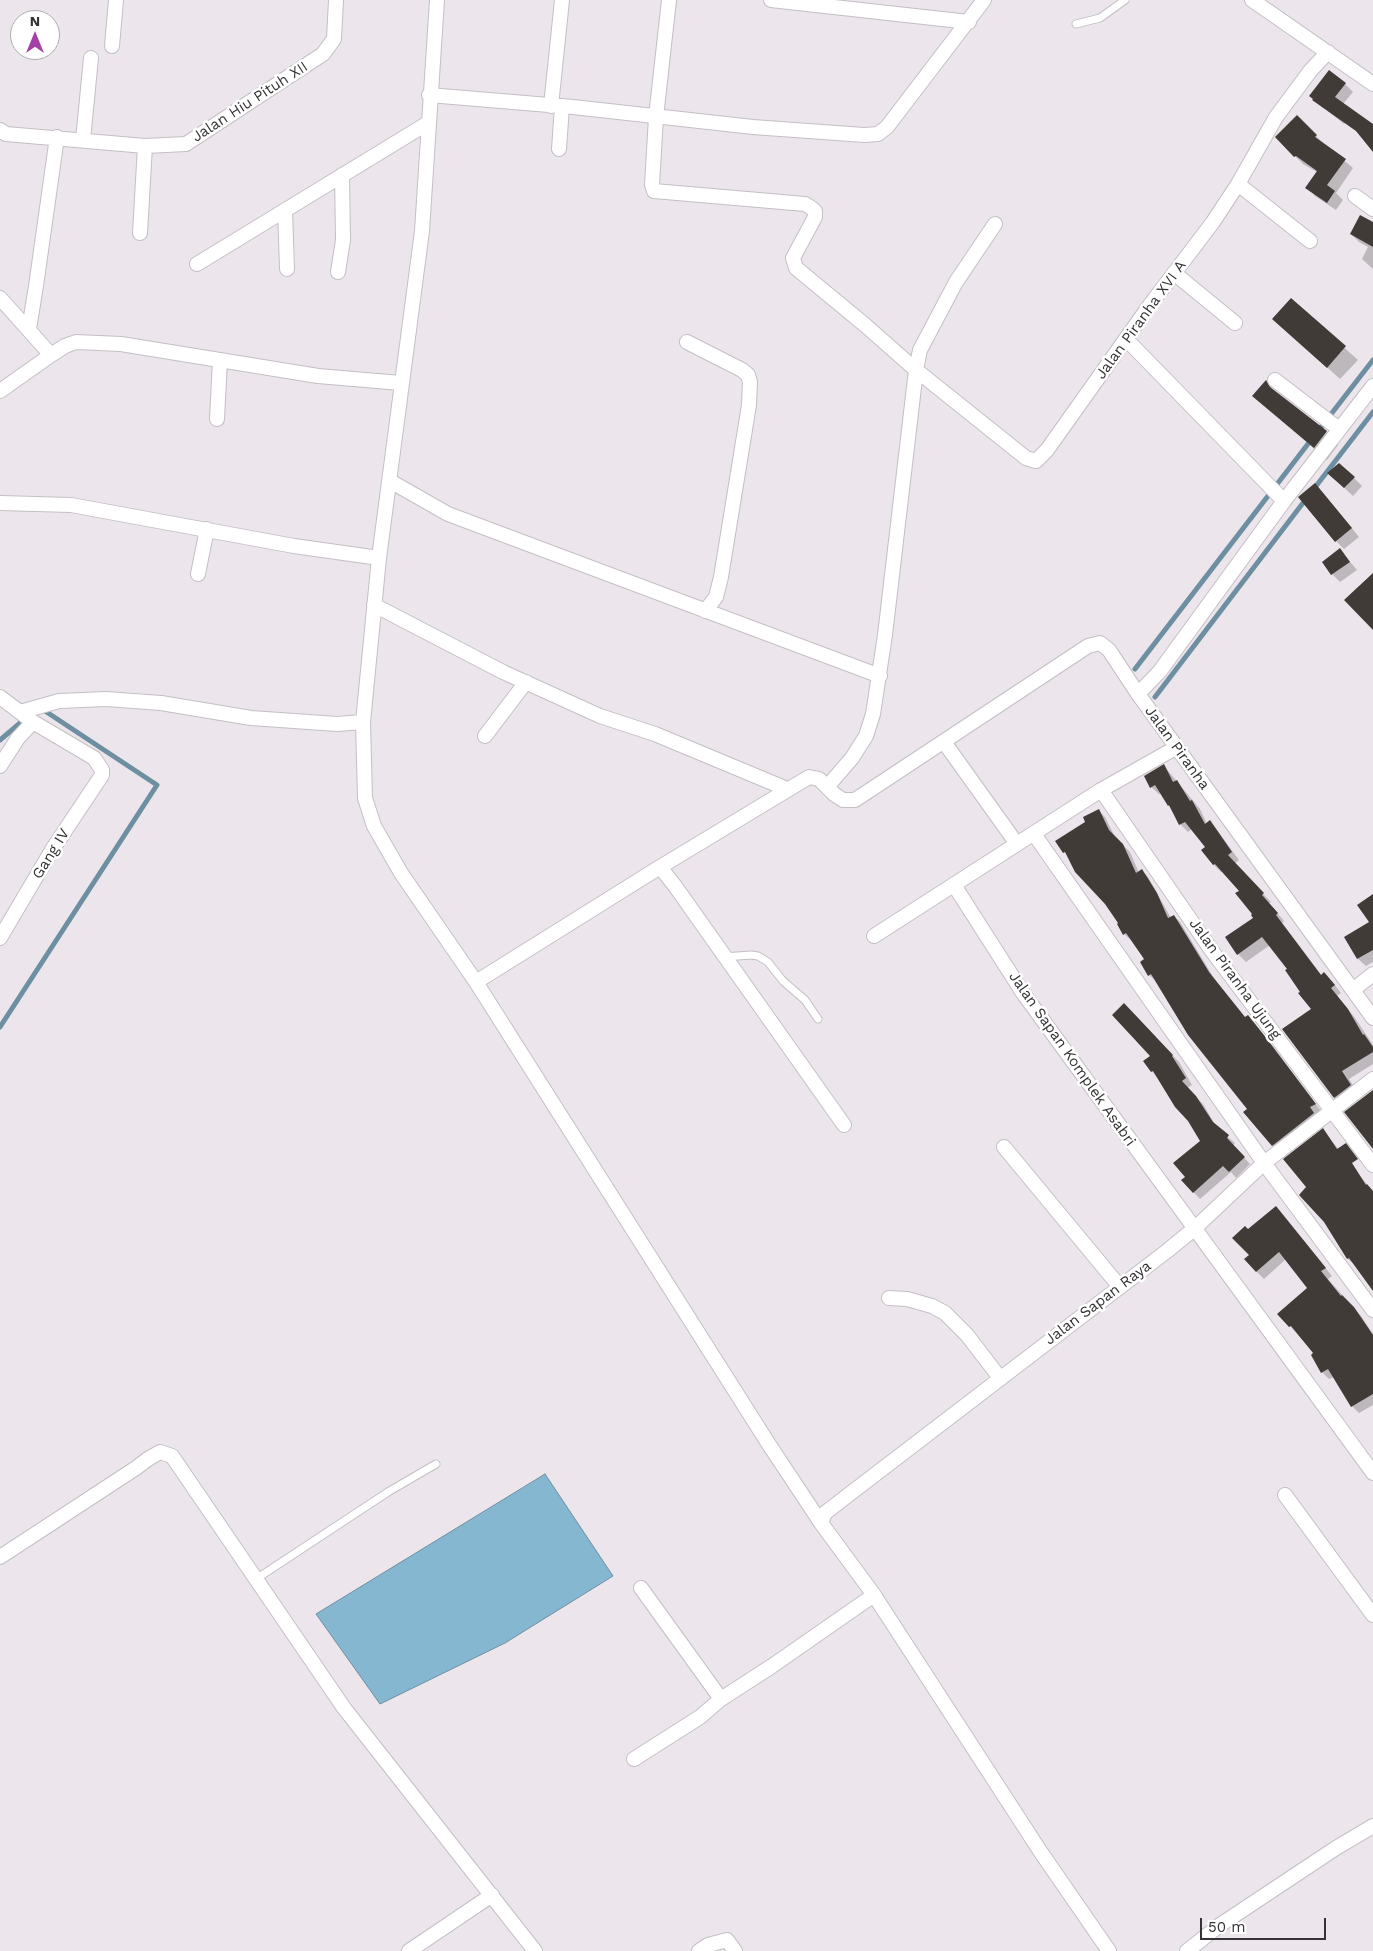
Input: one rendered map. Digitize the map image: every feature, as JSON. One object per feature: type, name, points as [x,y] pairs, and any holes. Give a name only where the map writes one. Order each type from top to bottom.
[{"type":"street","points":[[112,46],[116,0]]},
{"type":"street","name":"Jalan Hiu Pituh XII","points":[[2,134],[57,137],[145,146],[186,144],[323,54],[334,39],[336,0]]},
{"type":"street","points":[[437,0],[429,95],[422,231],[379,558],[363,722],[365,798],[374,826],[401,873],[476,982],[768,1443],[821,1523],[874,1595],[1040,1851],[1109,1951]]},
{"type":"street","points":[[559,149],[557,106],[562,0]]},
{"type":"street","points":[[669,0],[656,117],[652,185],[654,191],[805,204],[810,207],[815,211],[815,217],[793,258],[796,268],[916,370]]},
{"type":"street","points":[[771,0],[969,22]]},
{"type":"street","points":[[429,95],[557,106],[762,128],[864,135],[878,134],[887,127],[984,0]]},
{"type":"street","points":[[1253,0],[1373,84]]},
{"type":"street","name":"Jalan Piranha XVI A","points":[[916,370],[1026,458],[1036,461],[1047,450],[1174,273],[1213,222],[1238,184],[1276,117],[1311,70],[1328,52]]},
{"type":"street","points":[[83,140],[91,58]]},
{"type":"street","points":[[197,264],[428,123]]},
{"type":"street","points":[[28,329],[57,137]]},
{"type":"street","points":[[140,233],[145,146]]},
{"type":"street","points":[[338,272],[343,240],[342,175]]},
{"type":"street","points":[[1238,184],[1310,241]]},
{"type":"street","points":[[1355,196],[1373,209]]},
{"type":"street","points":[[285,210],[287,269]]},
{"type":"street","points":[[827,787],[852,758],[866,736],[873,714],[880,676],[901,512],[916,370],[920,350],[931,326],[956,282],[995,224]]},
{"type":"street","points":[[1174,273],[1235,323]]},
{"type":"street","points":[[0,298],[51,355]]},
{"type":"street","points":[[1126,339],[1284,501]]},
{"type":"street","points":[[0,391],[51,355],[65,346],[76,342],[121,344],[318,376],[402,383]]},
{"type":"street","points":[[687,342],[742,370],[748,375],[750,382],[749,405],[721,577],[716,597],[705,611]]},
{"type":"street","points":[[217,419],[220,360]]},
{"type":"street","points":[[1275,380],[1339,429]]},
{"type":"street","name":"Jalan Piranha","points":[[1373,386],[1284,501],[1160,671],[1138,694],[1373,1018]]},
{"type":"street","points":[[390,481],[448,514],[880,676]]},
{"type":"street","points":[[0,503],[71,505],[294,546],[379,558]]},
{"type":"street","points":[[198,574],[207,529]]},
{"type":"street","points":[[374,605],[526,682],[600,716],[655,734],[787,789]]},
{"type":"street","points":[[476,982],[809,777],[819,779],[843,800],[855,800],[1088,646],[1100,643],[1108,650],[1138,694]]},
{"type":"street","points":[[485,736],[526,682]]},
{"type":"street","points":[[0,698],[33,722],[18,738],[0,766]]},
{"type":"street","points":[[20,712],[60,701],[106,699],[161,703],[251,718],[337,724],[363,722]]},
{"type":"street","name":"Gang IV","points":[[0,938],[52,850],[102,775],[102,770],[94,758],[33,722]]},
{"type":"street","points":[[944,742],[1017,844]]},
{"type":"street","points":[[874,936],[1102,790],[1177,747]]},
{"type":"street","name":"Jalan Piranha Ujung","points":[[1102,790],[1212,951],[1373,1165]]},
{"type":"street","points":[[1034,834],[1264,1163],[1373,1310]]},
{"type":"street","points":[[660,867],[844,1125]]},
{"type":"street","name":"Jalan Sapan Komplek Asabri","points":[[954,885],[1023,993],[1373,1473]]},
{"type":"street","points":[[1353,990],[1373,974]]},
{"type":"street","name":"Jalan Sapan Raya","points":[[821,1523],[825,1513],[1194,1229],[1264,1163],[1373,1079]]},
{"type":"street","points":[[1004,1147],[1120,1287]]},
{"type":"street","points":[[889,1298],[906,1299],[945,1313],[967,1335],[1000,1378]]},
{"type":"street","points":[[0,1557],[136,1468],[148,1458],[160,1452],[172,1456],[344,1708],[535,1951]]},
{"type":"street","points":[[1285,1495],[1373,1615]]},
{"type":"street","points":[[641,1588],[721,1699]]},
{"type":"street","points":[[634,1759],[700,1717],[721,1699],[874,1595]]},
{"type":"street","points":[[1187,1951],[1220,1925],[1336,1848],[1373,1826]]},
{"type":"street","points":[[409,1951],[492,1895]]},
{"type":"street","points":[[699,1951],[708,1945],[727,1940],[735,1951]]},
{"type":"lane","points":[[1076,24],[1100,18],[1125,0]]},
{"type":"lane","points":[[724,957],[751,955],[768,962],[783,981],[805,1000],[818,1019]]},
{"type":"lane","points":[[256,1579],[388,1492],[436,1464]]},
{"type":"water","points":[[545,1474],[613,1576],[505,1643],[380,1704],[316,1614]]},
{"type":"building","points":[[1329,70],[1346,83],[1335,97],[1373,124],[1373,152],[1356,131],[1309,96]]},
{"type":"building","points":[[1297,115],[1317,135],[1315,137],[1346,159],[1327,185],[1335,191],[1327,203],[1305,188],[1317,171],[1296,156],[1294,157],[1275,137]]},
{"type":"building","points":[[1360,215],[1373,222],[1373,247],[1350,234]]},
{"type":"building","points":[[1291,298],[1346,346],[1327,368],[1272,319]]},
{"type":"building","points":[[1266,380],[1270,387],[1327,431],[1314,448],[1252,396]]},
{"type":"building","points":[[1339,463],[1355,477],[1344,488],[1327,473]]},
{"type":"building","points":[[1315,483],[1352,528],[1335,542],[1298,497]]},
{"type":"building","points":[[1340,548],[1350,562],[1331,575],[1322,562]]},
{"type":"building","points":[[1373,573],[1373,630],[1344,600]]},
{"type":"building","points":[[1164,764],[1173,782],[1177,780],[1190,801],[1192,800],[1205,824],[1210,820],[1232,852],[1228,855],[1264,893],[1262,895],[1278,913],[1276,915],[1321,975],[1324,972],[1335,985],[1331,988],[1348,1009],[1363,1035],[1373,1047],[1373,1052],[1342,1071],[1351,1085],[1334,1098],[1282,1029],[1311,1009],[1298,993],[1300,992],[1285,970],[1287,969],[1262,937],[1237,955],[1225,937],[1253,918],[1252,914],[1235,893],[1239,891],[1201,850],[1205,847],[1185,822],[1179,825],[1169,805],[1155,785],[1150,788],[1144,776]]},
{"type":"building","points":[[1099,809],[1109,830],[1123,844],[1136,873],[1142,869],[1157,893],[1168,918],[1174,915],[1209,972],[1245,1017],[1248,1015],[1316,1104],[1310,1107],[1314,1113],[1272,1146],[1243,1112],[1247,1109],[1188,1035],[1151,974],[1148,976],[1140,962],[1144,959],[1126,933],[1123,935],[1118,923],[1105,904],[1075,872],[1065,852],[1063,853],[1055,841],[1085,822],[1083,817]]},
{"type":"building","points":[[1373,894],[1373,950],[1357,959],[1344,937],[1369,922],[1357,905]]},
{"type":"building","points":[[1124,1003],[1173,1055],[1186,1078],[1182,1081],[1196,1096],[1213,1122],[1229,1135],[1227,1138],[1245,1157],[1229,1172],[1223,1166],[1193,1193],[1181,1180],[1185,1177],[1173,1163],[1200,1141],[1188,1121],[1175,1107],[1153,1071],[1151,1072],[1143,1061],[1150,1056],[1112,1015]]},
{"type":"building","points":[[1373,1090],[1373,1149],[1344,1112]]},
{"type":"building","points":[[1323,1128],[1337,1149],[1346,1143],[1358,1159],[1352,1163],[1366,1185],[1373,1191],[1373,1291],[1349,1258],[1347,1259],[1324,1222],[1299,1195],[1306,1187],[1283,1159]]},
{"type":"building","points":[[1276,1206],[1326,1268],[1321,1271],[1341,1296],[1354,1307],[1373,1335],[1373,1394],[1351,1407],[1328,1369],[1321,1373],[1311,1355],[1313,1353],[1291,1326],[1289,1327],[1277,1314],[1307,1288],[1279,1252],[1256,1272],[1244,1259],[1249,1255],[1232,1238],[1245,1226],[1248,1229]]},
{"type":"waterway","points":[[1318,431],[1373,360]]},
{"type":"waterway","points":[[1313,490],[1373,412]]},
{"type":"waterway","points":[[1135,669],[1311,440]]},
{"type":"waterway","points":[[1155,697],[1306,499]]},
{"type":"waterway","points":[[0,1027],[157,785],[42,709]]},
{"type":"waterway","points":[[0,740],[26,718]]}]
